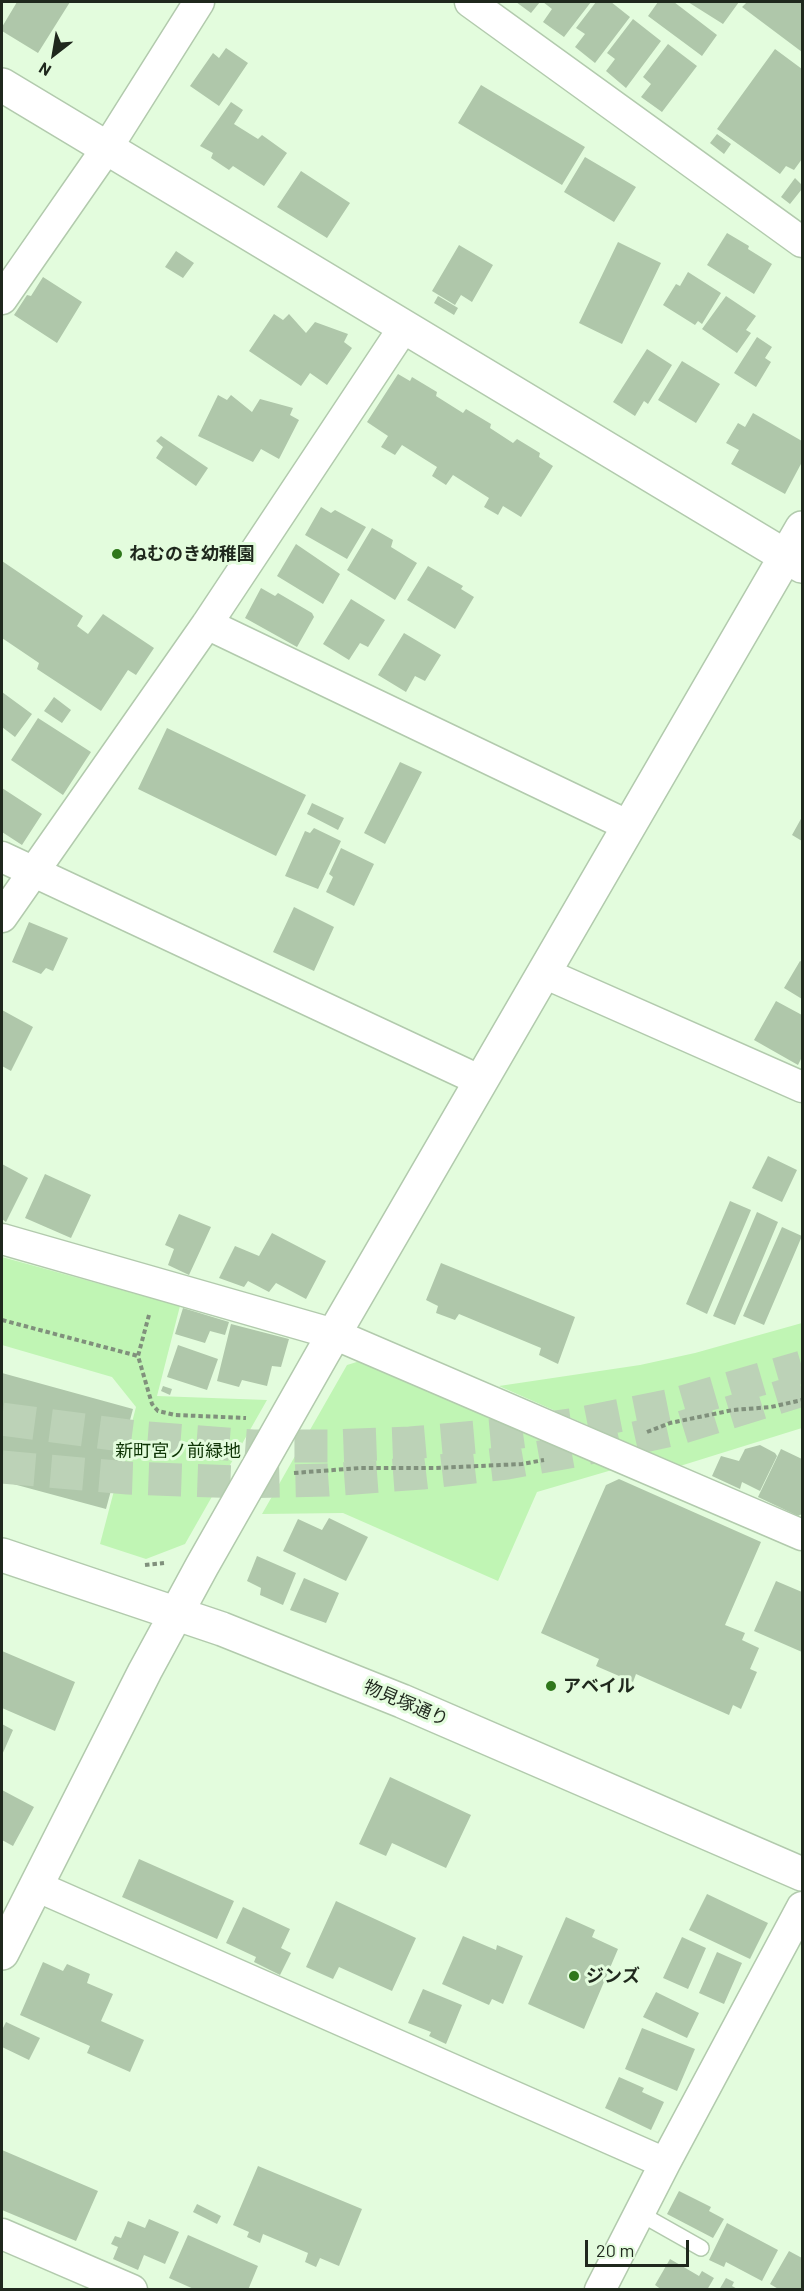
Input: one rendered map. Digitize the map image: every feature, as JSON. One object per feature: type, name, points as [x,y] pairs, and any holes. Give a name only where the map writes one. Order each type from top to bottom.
[{"type":"street","points":[[2,299],[107,148],[199,2]]},
{"type":"street","points":[[470,2],[802,242]]},
{"type":"street","points":[[2,85],[794,561]]},
{"type":"street","points":[[2,917],[207,624],[404,327]]},
{"type":"street","points":[[2,1953],[177,1613],[334,1334],[629,826],[794,561],[802,528]]},
{"type":"street","points":[[207,624],[629,826]]},
{"type":"street","points":[[2,857],[480,1081]]},
{"type":"street","points":[[544,973],[802,1086]]},
{"type":"street","points":[[2,1239],[334,1334],[802,1535]]},
{"type":"street","name":"物見塚通り","points":[[2,1555],[222,1629],[402,1701],[802,1874]]},
{"type":"street","points":[[36,1886],[665,2163]]},
{"type":"street","points":[[600,2289],[802,1907]]},
{"type":"street","points":[[2,2234],[132,2289]]},
{"type":"lane","points":[[639,2213],[701,2248]]},
{"type":"path","points":[[157,1282],[138,1356],[152,1404],[158,1411],[174,1415],[250,1418]]},
{"type":"path","points":[[2,1320],[138,1356]]},
{"type":"path","points":[[136,1562],[147,1565],[170,1561]]},
{"type":"green space","name":"新町宮ノ前緑地","points":[[2,1257],[180,1306],[157,1396],[267,1400],[185,1544],[146,1559],[100,1544],[136,1407],[112,1377],[2,1345]]},
{"type":"green space","points":[[802,1323],[802,1428],[680,1466],[499,1386],[640,1365],[695,1353]]},
{"type":"green space","points":[[360,1361],[612,1470],[537,1492],[498,1581],[343,1513],[262,1514],[347,1365]]},
{"type":"building","points":[[17,2],[70,2],[38,53],[2,31],[2,27]]},
{"type":"building","points":[[516,2],[540,2],[531,13]]},
{"type":"building","points":[[543,2],[591,2],[564,37],[543,22],[552,9]]},
{"type":"building","points":[[596,2],[611,2],[630,17],[595,63],[575,47],[585,34],[576,28]]},
{"type":"building","points":[[658,2],[674,2],[717,35],[702,56],[648,16]]},
{"type":"building","points":[[688,2],[739,2],[723,24]]},
{"type":"building","points":[[747,2],[802,2],[802,52],[742,7]]},
{"type":"building","points":[[633,19],[661,41],[626,88],[606,71],[615,59],[607,53]]},
{"type":"building","points":[[668,44],[697,66],[662,112],[641,97],[651,84],[643,77]]},
{"type":"building","points":[[226,48],[248,63],[219,106],[190,86],[213,53],[219,58]]},
{"type":"building","points":[[775,49],[802,69],[802,159],[794,170],[786,166],[780,174],[717,129]]},
{"type":"building","points":[[481,85],[585,147],[562,185],[458,123]]},
{"type":"building","points":[[231,102],[243,110],[234,124],[258,139],[262,135],[287,153],[264,186],[233,166],[229,170],[211,158],[213,153],[200,146]]},
{"type":"building","points":[[717,134],[731,144],[724,154],[710,143]]},
{"type":"building","points":[[585,157],[636,187],[614,222],[564,192]]},
{"type":"building","points":[[301,171],[350,203],[327,238],[277,207]]},
{"type":"building","points":[[795,178],[802,185],[802,189],[790,204],[781,197]]},
{"type":"building","points":[[727,233],[772,264],[754,294],[707,265]]},
{"type":"building","points":[[618,242],[661,263],[622,344],[579,323]]},
{"type":"building","points":[[459,245],[493,265],[472,302],[461,295],[455,305],[432,291]]},
{"type":"building","points":[[176,251],[194,263],[183,278],[165,267]]},
{"type":"building","points":[[688,272],[721,293],[702,324],[698,321],[695,325],[663,305],[676,284],[680,286]]},
{"type":"building","points":[[43,277],[82,302],[57,343],[14,315],[27,295],[31,296]]},
{"type":"building","points":[[438,296],[458,308],[454,315],[434,303]]},
{"type":"building","points":[[726,296],[756,316],[746,330],[751,333],[737,353],[702,329]]},
{"type":"building","points":[[274,314],[283,320],[289,314],[306,333],[315,322],[348,334],[344,342],[352,348],[327,385],[310,373],[301,386],[249,351]]},
{"type":"building","points":[[757,337],[772,347],[765,358],[771,362],[756,387],[734,373]]},
{"type":"building","points":[[647,349],[672,365],[648,404],[644,401],[635,416],[613,402]]},
{"type":"building","points":[[682,361],[720,384],[696,423],[658,400]]},
{"type":"building","points":[[398,374],[410,381],[412,377],[437,392],[436,396],[463,413],[466,409],[491,424],[490,428],[513,443],[517,439],[540,453],[539,457],[553,466],[521,517],[503,506],[498,515],[484,507],[489,498],[453,475],[446,485],[432,476],[437,467],[402,445],[395,455],[381,447],[388,436],[367,422]]},
{"type":"building","points":[[218,395],[227,400],[231,395],[252,412],[260,399],[293,408],[290,415],[299,420],[279,459],[261,449],[253,462],[198,436]]},
{"type":"building","points":[[753,413],[802,441],[802,462],[785,494],[731,464],[739,450],[726,443],[738,423],[745,427]]},
{"type":"building","points":[[161,436],[208,468],[196,486],[156,458],[163,447],[156,441]]},
{"type":"building","points":[[321,507],[331,513],[335,510],[366,527],[347,559],[305,535]]},
{"type":"building","points":[[372,528],[393,540],[391,547],[417,563],[395,600],[347,570]]},
{"type":"building","points":[[296,544],[340,574],[323,604],[277,576]]},
{"type":"building","points":[[2,561],[83,616],[77,626],[88,634],[103,614],[154,648],[136,675],[128,670],[101,711],[37,669],[39,663],[2,638]]},
{"type":"building","points":[[428,566],[463,586],[461,589],[474,597],[455,629],[407,600]]},
{"type":"building","points":[[261,588],[275,596],[278,593],[312,613],[314,617],[297,647],[245,618]]},
{"type":"building","points":[[351,599],[385,620],[368,647],[360,643],[349,660],[323,644]]},
{"type":"building","points":[[404,633],[441,655],[425,681],[415,676],[406,692],[378,675]]},
{"type":"building","points":[[2,692],[32,714],[15,737],[2,727]]},
{"type":"building","points":[[54,697],[71,710],[62,723],[44,711]]},
{"type":"building","points":[[38,718],[91,752],[63,795],[11,760]]},
{"type":"building","points":[[167,728],[306,795],[276,856],[138,789]]},
{"type":"building","points":[[400,762],[422,772],[385,844],[364,833]]},
{"type":"building","points":[[2,788],[42,814],[22,845],[2,832]]},
{"type":"building","points":[[312,803],[344,818],[338,830],[307,814]]},
{"type":"building","points":[[802,817],[802,841],[792,835]]},
{"type":"building","points":[[314,828],[341,841],[318,889],[285,876],[305,831],[310,833]]},
{"type":"building","points":[[341,848],[374,864],[354,906],[326,892],[333,877],[329,874]]},
{"type":"building","points":[[294,907],[334,927],[314,971],[273,952]]},
{"type":"building","points":[[29,922],[68,938],[53,971],[46,968],[41,974],[12,962]]},
{"type":"building","points":[[800,961],[802,962],[802,999],[784,988]]},
{"type":"building","points":[[776,1001],[802,1015],[802,1057],[798,1065],[754,1040]]},
{"type":"building","points":[[2,1010],[33,1027],[11,1071],[2,1066]]},
{"type":"building","points":[[768,1156],[797,1170],[782,1202],[752,1188]]},
{"type":"building","points":[[2,1164],[28,1178],[6,1222],[2,1219]]},
{"type":"building","points":[[45,1174],[91,1195],[71,1238],[25,1218]]},
{"type":"building","points":[[730,1201],[751,1210],[707,1314],[686,1304]]},
{"type":"building","points":[[757,1212],[778,1222],[735,1325],[713,1316]]},
{"type":"building","points":[[179,1214],[211,1227],[189,1275],[168,1265],[174,1249],[165,1245]]},
{"type":"building","points":[[782,1227],[802,1236],[764,1325],[743,1316]]},
{"type":"building","points":[[272,1233],[326,1261],[306,1299],[276,1283],[269,1292],[248,1281],[244,1287],[219,1278],[235,1246],[259,1256]]},
{"type":"building","points":[[441,1263],[575,1317],[558,1364],[539,1355],[541,1348],[459,1314],[455,1320],[436,1313],[438,1306],[426,1300]]},
{"type":"building","points":[[183,1308],[229,1322],[225,1335],[210,1331],[205,1343],[175,1334]]},
{"type":"building","points":[[231,1324],[289,1339],[281,1367],[272,1366],[267,1386],[242,1380],[239,1387],[217,1381]]},
{"type":"building","points":[[178,1345],[218,1359],[207,1390],[167,1377]]},
{"type":"building","points":[[2,1373],[133,1409],[106,1509],[2,1481]]},
{"type":"building","points":[[163,1386],[172,1389],[170,1395],[161,1391]]},
{"type":"building","points":[[760,1445],[777,1456],[760,1491],[742,1482],[740,1489],[712,1476],[721,1456],[739,1461],[745,1449]]},
{"type":"building","points":[[781,1449],[802,1459],[802,1514],[798,1516],[758,1497]]},
{"type":"building","points":[[619,1479],[761,1542],[725,1625],[745,1633],[742,1640],[759,1648],[750,1669],[757,1672],[741,1709],[733,1705],[729,1715],[636,1674],[633,1682],[596,1666],[599,1659],[541,1633],[606,1485]]},
{"type":"building","points":[[329,1518],[368,1537],[346,1581],[283,1551],[298,1519],[322,1530]]},
{"type":"building","points":[[257,1556],[296,1573],[283,1605],[260,1595],[261,1588],[247,1581]]},
{"type":"building","points":[[304,1578],[339,1593],[326,1623],[290,1610]]},
{"type":"building","points":[[776,1581],[802,1592],[802,1652],[754,1631]]},
{"type":"building","points":[[2,1651],[75,1682],[55,1731],[2,1708]]},
{"type":"building","points":[[2,1724],[13,1730],[2,1755]]},
{"type":"building","points":[[390,1777],[471,1815],[446,1868],[392,1843],[386,1856],[359,1844]]},
{"type":"building","points":[[2,1790],[34,1807],[13,1846],[2,1840]]},
{"type":"building","points":[[139,1859],[234,1901],[217,1939],[122,1897]]},
{"type":"building","points":[[707,1894],[768,1923],[750,1959],[689,1930]]},
{"type":"building","points":[[336,1901],[416,1938],[392,1991],[339,1967],[333,1979],[306,1967]]},
{"type":"building","points":[[243,1907],[290,1929],[281,1948],[291,1953],[280,1975],[254,1962],[256,1957],[226,1943]]},
{"type":"building","points":[[566,1917],[595,1930],[592,1937],[618,1949],[584,2029],[528,2004]]},
{"type":"building","points":[[463,1936],[496,1950],[497,1945],[523,1956],[503,2004],[492,1999],[489,2005],[442,1984]]},
{"type":"building","points":[[682,1937],[706,1948],[688,1989],[663,1978]]},
{"type":"building","points":[[717,1952],[742,1963],[724,2004],[699,1993]]},
{"type":"building","points":[[43,1962],[63,1971],[67,1964],[90,1974],[87,1983],[113,1994],[101,2021],[144,2040],[130,2072],[87,2053],[90,2046],[20,2015]]},
{"type":"building","points":[[423,1989],[462,2005],[446,2044],[429,2036],[431,2032],[408,2023]]},
{"type":"building","points":[[656,1992],[699,2013],[687,2038],[643,2017]]},
{"type":"building","points":[[6,2022],[40,2038],[29,2060],[2,2047],[2,2030]]},
{"type":"building","points":[[642,2028],[695,2049],[677,2091],[625,2069]]},
{"type":"building","points":[[619,2077],[644,2088],[642,2092],[664,2102],[651,2130],[605,2108]]},
{"type":"building","points":[[2,2150],[98,2191],[76,2241],[2,2210]]},
{"type":"building","points":[[258,2166],[362,2209],[339,2266],[320,2258],[316,2267],[305,2262],[308,2253],[263,2234],[260,2243],[247,2237],[249,2232],[233,2225]]},
{"type":"building","points":[[679,2191],[711,2207],[709,2211],[724,2219],[713,2238],[667,2214]]},
{"type":"building","points":[[197,2204],[221,2216],[217,2224],[193,2212]]},
{"type":"building","points":[[149,2219],[179,2232],[165,2264],[144,2255],[138,2270],[113,2259],[118,2247],[111,2244],[115,2236],[121,2238],[128,2221],[145,2228]]},
{"type":"building","points":[[727,2223],[778,2250],[762,2281],[726,2262],[724,2267],[709,2260]]},
{"type":"building","points":[[188,2235],[258,2266],[248,2290],[196,2290],[169,2278]]},
{"type":"building","points":[[789,2251],[802,2258],[802,2290],[780,2290],[770,2284]]},
{"type":"building","points":[[670,2259],[699,2276],[702,2271],[714,2278],[707,2290],[662,2290],[655,2285]]},
{"type":"building","points":[[726,2278],[734,2282],[732,2286],[739,2290],[719,2290]]},
{"type":"tunnel","points":[[2,1419],[136,1437],[253,1446],[410,1443],[499,1435],[577,1424],[672,1405],[802,1367]]},
{"type":"tunnel","points":[[2,1467],[128,1478],[241,1482],[328,1480],[422,1473],[507,1463],[585,1449],[680,1428],[802,1390]]},
{"type":"place","name":"ねむのき幼稚園","points":[[117,554]]},
{"type":"place","name":"アベイル","points":[[551,1686]]},
{"type":"place","name":"ジンズ","points":[[574,1976]]}]
